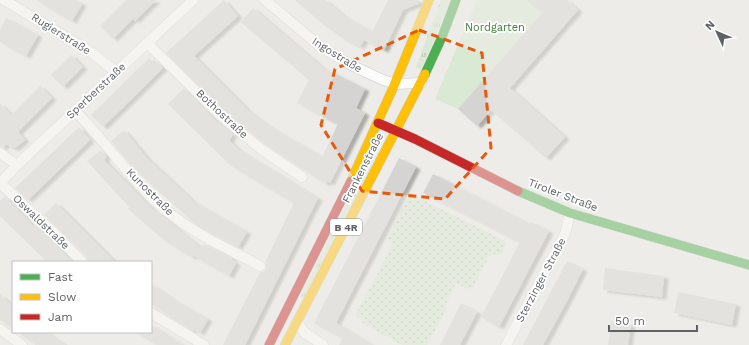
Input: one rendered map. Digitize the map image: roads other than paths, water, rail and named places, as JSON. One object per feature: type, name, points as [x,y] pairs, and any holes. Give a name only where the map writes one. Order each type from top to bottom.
[{"type":"main road","name":"Frankenstraße","points":[[270,345],[378,123],[396,84],[430,0]]},
{"type":"main road","name":"Frankenstraße","points":[[285,345],[421,83],[442,37],[456,0]]},
{"type":"main road","name":"Tiroler Straße","points":[[378,123],[511,188],[570,213],[749,265]]},
{"type":"street","name":"Rugierstraße","points":[[4,0],[92,52],[116,72]]},
{"type":"street","name":"Sperberstraße","points":[[0,183],[17,165],[194,0]]},
{"type":"street","name":"Ingostraße","points":[[265,0],[328,52],[366,73],[396,84]]},
{"type":"street","name":"Bothostraße","points":[[147,43],[222,116],[260,150],[302,177]]},
{"type":"street","points":[[396,84],[421,83]]},
{"type":"street","name":"Kunostraße","points":[[75,111],[154,200],[187,226],[260,266]]},
{"type":"street","points":[[0,153],[17,165]]},
{"type":"street","name":"Oswaldstraße","points":[[0,183],[54,233],[81,261]]},
{"type":"street","name":"Sterzinger Straße","points":[[506,345],[565,234],[570,213]]},
{"type":"street","points":[[152,314],[204,345]]},
{"type":"street","points":[[297,322],[305,333],[323,345]]},
{"type":"street","points":[[0,330],[22,345]]},
{"type":"park label","name":"Nordgarten","points":[[495,27]]}]
